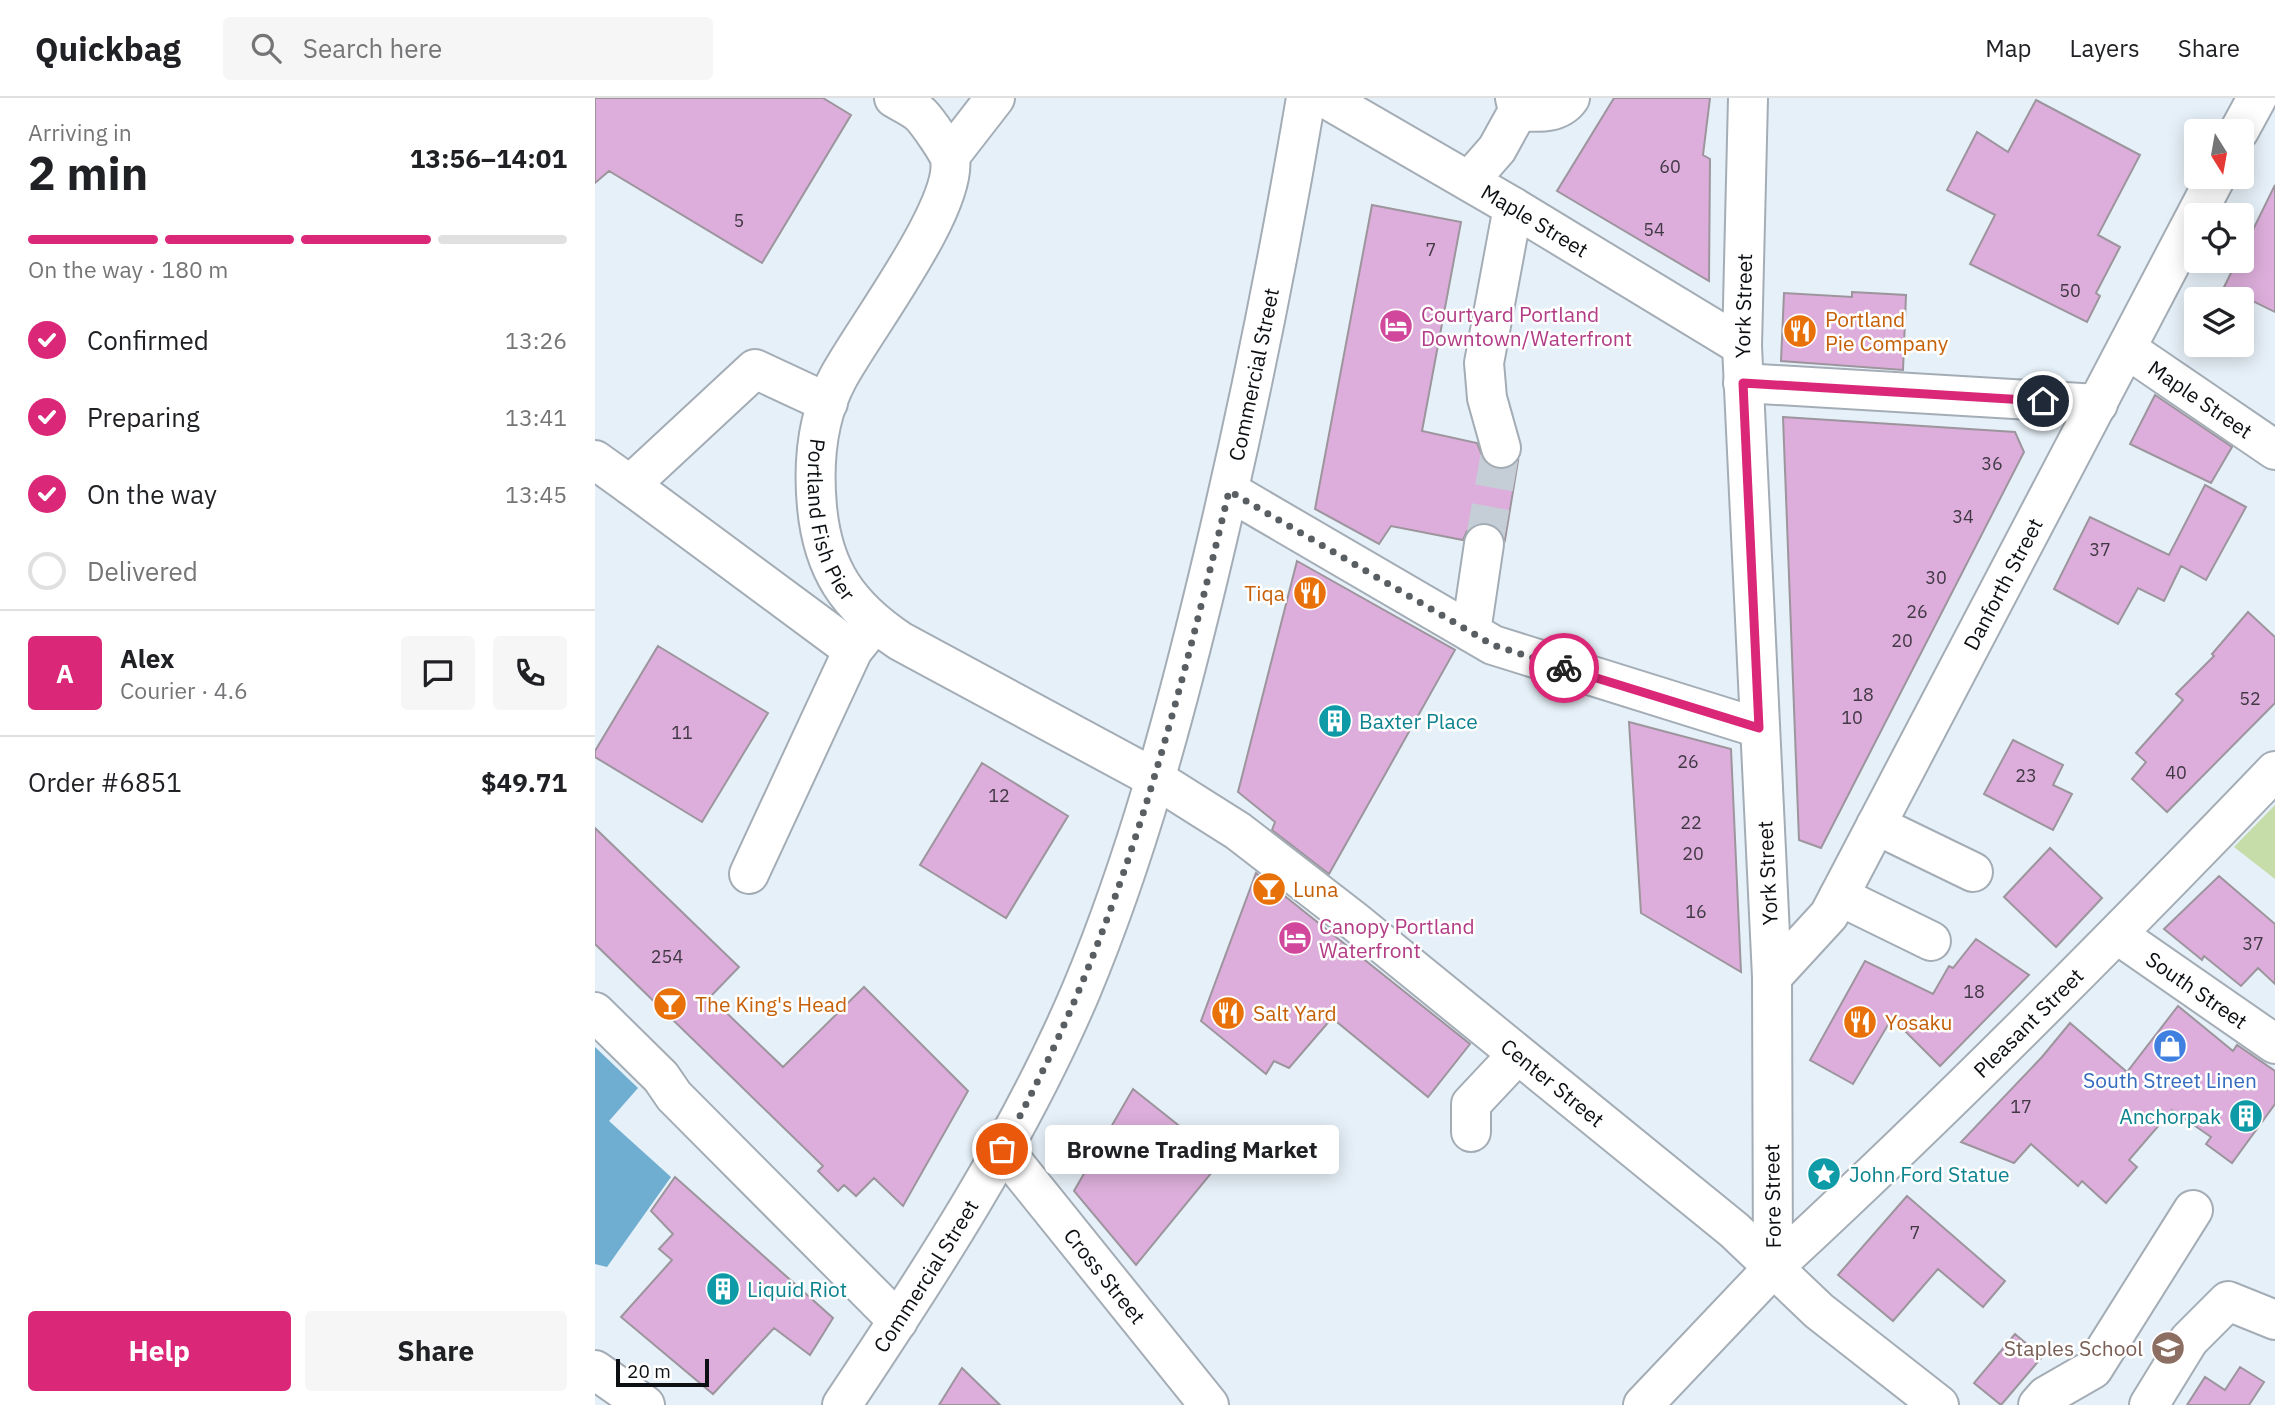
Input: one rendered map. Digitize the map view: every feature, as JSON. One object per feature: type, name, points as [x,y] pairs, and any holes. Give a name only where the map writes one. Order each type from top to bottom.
[{"type":"street","points":[[894,98],[920,114],[950,156],[995,98]]},
{"type":"street","name":"Commercial Street","points":[[842,1405],[898,1321],[1027,1104],[1081,990],[1125,874],[1185,677],[1229,491],[1276,272],[1306,98]]},
{"type":"street","name":"Maple Street","points":[[1325,98],[1513,207],[1743,364],[2098,404]]},
{"type":"street","points":[[1469,181],[1497,149],[1517,104],[1543,113],[1564,107],[1570,98]]},
{"type":"street","name":"York Street","points":[[1748,98],[1743,364],[1772,977]]},
{"type":"street","points":[[2245,119],[2256,98]]},
{"type":"street","name":"Portland Fish Pier","points":[[950,156],[950,181],[919,247],[837,380],[828,403],[817,447],[815,485],[818,522],[828,560],[863,637],[899,641],[1154,778]]},
{"type":"street","name":"Danforth Street","points":[[1772,977],[1829,915],[2210,189]]},
{"type":"street","points":[[1501,448],[1487,398],[1484,363],[1513,207]]},
{"type":"street","name":"Maple Street","points":[[2127,349],[2275,450]]},
{"type":"street","points":[[630,485],[755,369],[828,403]]},
{"type":"street","points":[[595,460],[863,637],[749,874]]},
{"type":"street","points":[[1229,491],[1493,645],[1759,728]]},
{"type":"street","points":[[1471,632],[1484,544]]},
{"type":"street","name":"Pleasant Street","points":[[1773,1268],[1863,1184],[2118,934],[2275,771]]},
{"type":"street","name":"Center Street","points":[[1154,778],[1238,831],[1353,920],[1734,1230],[1819,1311],[1939,1405]]},
{"type":"street","points":[[1876,825],[1973,872]]},
{"type":"street","points":[[1839,896],[1931,941]]},
{"type":"street","name":"South Street","points":[[2118,934],[2275,1044]]},
{"type":"street","name":"Fore Street","points":[[1643,1405],[1773,1268],[1772,977]]},
{"type":"street","points":[[595,1012],[661,1077],[674,1096],[898,1321]]},
{"type":"street","name":"Cross Street","points":[[1002,1149],[1209,1405]]},
{"type":"street","points":[[2038,1405],[2046,1396],[2093,1369],[2193,1210]]},
{"type":"street","points":[[2149,1405],[2189,1340],[2228,1301],[2275,1320]]},
{"type":"street","points":[[595,1370],[645,1405]]},
{"type":"green space","points":[[2275,805],[2275,879],[2234,847]]},
{"type":"water","points":[[595,1047],[638,1088],[609,1121],[671,1177],[607,1267],[595,1264]]},
{"type":"building","points":[[595,98],[823,98],[851,115],[762,263],[609,171],[595,183]]},
{"type":"building","points":[[1614,98],[1710,98],[1703,155],[1710,159],[1709,281],[1557,191]]},
{"type":"building","points":[[2036,100],[2140,155],[2098,235],[2120,247],[2096,293],[2100,296],[2087,322],[1970,264],[1995,215],[1947,190],[1977,132],[2008,152]]},
{"type":"building","points":[[2275,185],[2275,312],[2254,302],[2254,287],[2224,287],[2231,273],[2254,273],[2254,228]]},
{"type":"building","name":"Courtyard Portland Downtown/Waterfront","points":[[1372,205],[1461,222],[1422,431],[1477,443],[1485,463],[1495,469],[1508,469],[1518,461],[1505,540],[1498,527],[1487,522],[1475,524],[1467,531],[1463,540],[1391,526],[1379,544],[1315,509]]},
{"type":"building","points":[[1852,292],[1906,295],[1903,370],[1781,361],[1784,293],[1852,297]]},
{"type":"building","points":[[2155,395],[2232,447],[2211,483],[2130,444]]},
{"type":"building","points":[[1783,417],[2015,432],[2024,452],[1821,848],[1799,840]]},
{"type":"building","points":[[2205,485],[2246,507],[2206,580],[2181,566],[2164,601],[2138,588],[2118,624],[2054,589],[2090,517],[2169,555]]},
{"type":"building","name":"Baxter Place","points":[[1297,561],[1455,650],[1329,874],[1272,830],[1275,822],[1238,792]]},
{"type":"building","points":[[2248,612],[2275,637],[2275,703],[2167,812],[2132,779],[2146,762],[2136,753],[2183,700],[2176,694],[2214,656],[2212,654]]},
{"type":"building","points":[[658,646],[768,713],[702,822],[595,757],[595,751]]},
{"type":"building","points":[[1629,722],[1731,749],[1741,972],[1641,913]]},
{"type":"building","points":[[2013,740],[2063,765],[2053,785],[2072,794],[2053,830],[1984,794]]},
{"type":"building","points":[[982,763],[1068,816],[1006,918],[920,865]]},
{"type":"building","points":[[595,828],[739,967],[710,997],[783,1067],[864,987],[968,1091],[903,1206],[874,1178],[856,1196],[844,1185],[838,1191],[818,1171],[823,1166],[595,944]]},
{"type":"building","points":[[2050,848],[2102,898],[2056,947],[2004,897]]},
{"type":"building","name":"Canopy Portland Waterfront","points":[[1256,873],[1470,1044],[1428,1097],[1332,1018],[1289,1068],[1274,1061],[1266,1074],[1201,1021]]},
{"type":"building","points":[[2219,876],[2275,924],[2275,984],[2258,968],[2241,986],[2204,956],[2202,960],[2164,929]]},
{"type":"building","points":[[1976,939],[2029,975],[1940,1066],[1892,1018],[1853,1084],[1810,1060],[1865,961],[1933,994],[1949,966],[1953,968]]},
{"type":"building","points":[[2178,1006],[2233,1051],[2237,1045],[2275,1071],[2275,1104],[2232,1163],[2206,1144],[2211,1137],[2172,1110],[2129,1160],[2137,1167],[2106,1203],[2082,1181],[2078,1186],[2031,1144],[2014,1163],[1961,1142],[2042,1057],[2070,1023],[2127,1072]]},
{"type":"building","points":[[1133,1089],[1222,1160],[1136,1265],[1074,1191]]},
{"type":"building","name":"Liquid Riot","points":[[675,1177],[833,1318],[810,1355],[774,1328],[713,1394],[621,1317],[672,1260],[659,1249],[673,1234],[651,1211]]},
{"type":"building","points":[[1907,1196],[2005,1281],[1983,1307],[1938,1269],[1893,1321],[1838,1275]]},
{"type":"building","points":[[2015,1334],[2042,1357],[2001,1405],[1974,1383]]},
{"type":"building","points":[[2240,1367],[2264,1382],[2249,1405],[2187,1405],[2205,1377],[2225,1390]]},
{"type":"building","points":[[962,1368],[1000,1405],[939,1405]]},
{"type":"tunnel","points":[[1484,544],[1501,448]]},
{"type":"way so far","points":[[1002,1149],[1027,1104],[1081,990],[1125,874],[1185,677],[1229,491],[1493,645],[1564,668]]},
{"type":"place","name":"Courtyard Portland Downtown/Waterfront","points":[[1396,326]]},
{"type":"place","name":"Portland Pie Company","points":[[1800,331]]},
{"type":"place","name":"Tiqa","points":[[1310,593]]},
{"type":"place","name":"Baxter Place","points":[[1335,721]]},
{"type":"place","name":"Luna","points":[[1269,889]]},
{"type":"place","name":"Canopy Portland Waterfront","points":[[1295,938]]},
{"type":"place","name":"The King's Head","points":[[670,1004]]},
{"type":"place","name":"Salt Yard","points":[[1228,1013]]},
{"type":"place","name":"Yosaku","points":[[1860,1022]]},
{"type":"place","name":"South Street Linen","points":[[2170,1046]]},
{"type":"place","name":"Anchorpak","points":[[2246,1116]]},
{"type":"place","name":"Browne Trading Market","points":[[1002,1149]]},
{"type":"place","name":"John Ford Statue","points":[[1824,1174]]},
{"type":"place","name":"Liquid Riot","points":[[723,1289]]},
{"type":"place","name":"Staples School","points":[[2168,1348]]},
{"type":"route","points":[[1564,668],[1759,728],[1743,383],[2043,401]]}]
